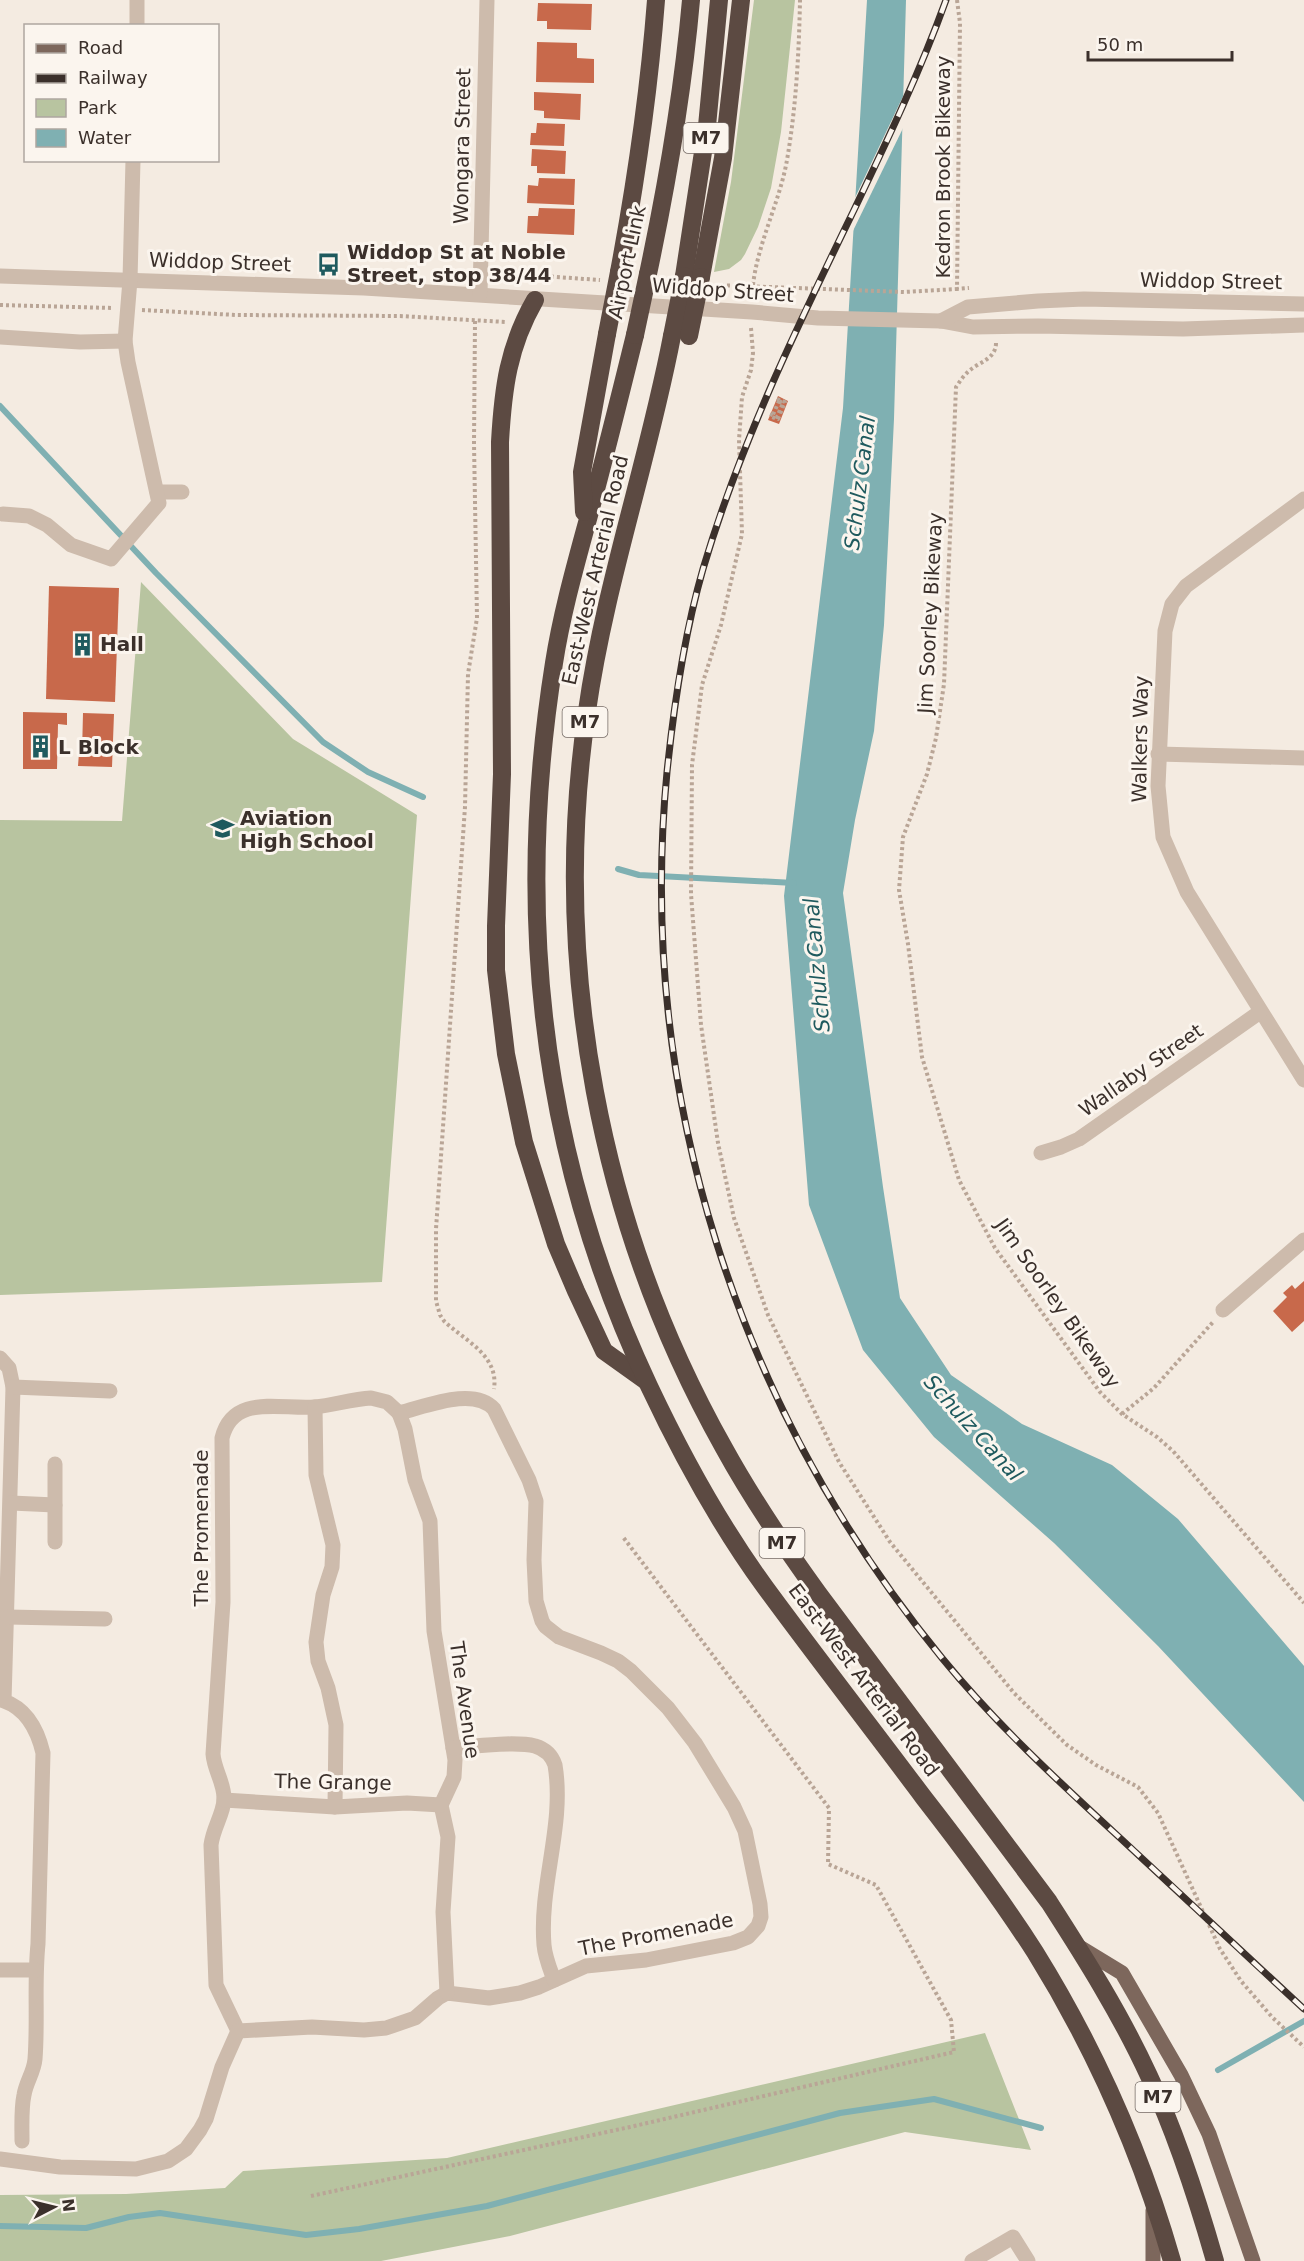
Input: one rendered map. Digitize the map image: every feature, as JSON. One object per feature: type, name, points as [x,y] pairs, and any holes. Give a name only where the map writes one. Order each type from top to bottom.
[{"type":"highway","points":[[586,528],[582,472],[639,160],[650,79],[656,0]]},
{"type":"highway","name":"Airport Link","points":[[586,528],[635,335],[661,212],[692,0]]},
{"type":"highway","name":"M7","points":[[693,276],[719,0]]},
{"type":"highway","points":[[693,276],[723,158],[741,0]]},
{"type":"highway","name":"East-West Arterial Road","points":[[693,276],[680,336],[666,365],[602,621],[587,708],[578,790],[575,845],[576,937],[585,1031],[605,1143],[637,1253],[670,1339],[712,1425],[749,1491],[812,1585],[1030,1877],[1076,1945],[1124,2026],[1149,2076],[1189,2176],[1215,2261]]},
{"type":"highway","points":[[535,300],[521,324],[511,355],[504,387],[500,442],[502,764],[496,970],[506,1054],[524,1142],[556,1244],[603,1351],[647,1382]]},
{"type":"highway","name":"East-West Arterial Road","points":[[586,528],[568,592],[555,656],[544,732],[535,843],[539,972],[547,1045],[560,1121],[573,1179],[613,1305],[687,1465],[736,1547],[981,1872],[1038,1958],[1105,2083],[1131,2144],[1172,2261]]},
{"type":"main road","name":"East-West Arterial Road","points":[[1076,1945],[1122,1973],[1181,2076],[1209,2134],[1253,2261]]},
{"type":"main road","name":"East-West Arterial Road","points":[[1153,2204],[1153,2261]]},
{"type":"street","points":[[137,0],[137,24]]},
{"type":"street","name":"Wongara Street","points":[[480,294],[487,0]]},
{"type":"street","points":[[3,514],[29,516],[47,525],[71,545],[111,559],[159,503],[125,340],[130,280],[133,162]]},
{"type":"street","name":"Widdop Street","points":[[0,276],[480,294],[535,300],[842,319],[941,321],[974,327],[1184,329],[1304,325]]},
{"type":"street","name":"Widdop Street","points":[[941,321],[968,307],[1038,301],[1084,299],[1304,304]]},
{"type":"street","points":[[0,337],[80,342],[125,340]]},
{"type":"street","points":[[156,492],[182,492]]},
{"type":"street","name":"Walkers Way","points":[[1304,499],[1186,586],[1172,604],[1165,631],[1158,754],[1159,812],[1163,837],[1172,859],[1187,892],[1304,1080]]},
{"type":"street","points":[[1158,754],[1304,758]]},
{"type":"street","name":"Wallaby Street","points":[[1041,1153],[1061,1148],[1079,1139],[1260,1012]]},
{"type":"street","points":[[1223,1310],[1304,1240]]},
{"type":"street","points":[[0,1358],[9,1368],[13,1387],[8,1617],[2,1702],[15,1706],[38,1731],[44,1753],[38,1944],[35,1970],[37,1996],[35,2061],[33,2073],[24,2094],[22,2141]]},
{"type":"street","points":[[13,1387],[110,1391]]},
{"type":"street","name":"The Promenade","points":[[224,1800],[213,1754],[223,1602],[222,1438],[228,1421],[249,1408],[315,1407],[371,1398],[387,1402],[399,1413]]},
{"type":"street","points":[[399,1413],[466,1398],[480,1400],[490,1405]]},
{"type":"street","name":"The Promenade","points":[[447,1993],[489,1998],[520,1992],[598,1963],[646,1960],[741,1940],[754,1932],[761,1917],[749,1846],[741,1820],[681,1724],[651,1690],[618,1661],[559,1637],[542,1621],[536,1601],[534,1560],[536,1510],[533,1490],[498,1414],[490,1405]]},
{"type":"street","points":[[315,1407],[316,1475],[333,1545],[332,1567],[323,1595],[316,1642],[318,1661],[328,1688],[336,1725],[335,1807]]},
{"type":"street","name":"The Avenue","points":[[399,1413],[405,1429],[415,1480],[430,1521],[434,1630],[453,1748],[454,1777],[441,1805]]},
{"type":"street","points":[[55,1542],[56,1464]]},
{"type":"street","points":[[11,1503],[55,1505]]},
{"type":"street","points":[[8,1617],[105,1619]]},
{"type":"street","points":[[453,1748],[536,1746],[546,1751],[552,1758],[555,1765],[557,1817],[545,1894],[543,1944],[554,1980]]},
{"type":"street","points":[[0,2158],[60,2167],[136,2169],[168,2161],[186,2149],[200,2130],[206,2119],[222,2067],[238,2031],[219,1995],[214,1974],[211,1845],[212,1834],[224,1800]]},
{"type":"street","name":"The Grange","points":[[224,1800],[335,1807],[407,1803],[441,1805]]},
{"type":"street","points":[[238,2031],[312,2027],[364,2031],[386,2028],[415,2018],[447,1993],[443,1912],[448,1837],[441,1805]]},
{"type":"street","points":[[0,1970],[35,1970]]},
{"type":"street","points":[[972,2261],[1014,2237],[1028,2261]]},
{"type":"path","points":[[800,0],[793,114],[787,162],[764,238],[753,286],[753,353],[751,369],[742,397],[739,440],[742,534],[721,625],[702,685],[693,765],[692,894],[701,1025],[718,1143],[734,1218],[768,1315],[839,1462],[890,1542],[1014,1693],[1067,1745],[1096,1765],[1138,1787],[1158,1813],[1220,1949],[1241,1981],[1272,2017],[1304,2047]]},
{"type":"path","name":"Kedron Brook Bikeway","points":[[957,0],[960,23],[957,288],[977,288]]},
{"type":"path","points":[[753,286],[904,292],[957,288]]},
{"type":"path","points":[[0,305],[236,315],[400,316],[514,322]]},
{"type":"path","points":[[475,321],[474,443],[477,618],[468,674],[465,807],[436,1229],[436,1301],[444,1321],[484,1354],[495,1379],[490,1405]]},
{"type":"path","name":"Jim Soorley Bikeway","points":[[996,336],[996,349],[986,361],[978,364],[966,374],[956,387],[944,684],[936,738],[929,765],[903,837],[899,890],[922,1057],[959,1180],[995,1248],[1100,1392],[1122,1414],[1157,1437],[1173,1451],[1304,1603]]},
{"type":"path","points":[[778,400],[785,402],[778,419],[772,417],[778,400]]},
{"type":"path","points":[[770,414],[777,417],[783,403],[778,400]]},
{"type":"path","points":[[1122,1414],[1154,1388],[1223,1310]]},
{"type":"green space","points":[[754,0],[795,0],[781,132],[771,188],[758,227],[741,260],[729,269],[714,272],[731,182]]},
{"type":"green space","points":[[141,582],[293,739],[417,815],[382,1282],[0,1295],[0,820],[122,821]]},
{"type":"green space","points":[[985,2033],[1031,2150],[905,2132],[510,2236],[381,2261],[0,2261],[0,2195],[126,2194],[225,2188],[243,2171],[447,2158]]},
{"type":"water","name":"Schulz Canal","points":[[867,0],[906,0],[894,419],[884,625],[874,731],[855,820],[843,893],[900,1298],[951,1375],[1022,1424],[1112,1465],[1178,1519],[1304,1666],[1304,1802],[1158,1646],[1054,1543],[934,1437],[863,1350],[809,1205],[784,896],[843,408]]},
{"type":"pier","points":[[906,90],[906,122],[850,237],[852,204]]},
{"type":"building","points":[[538,3],[592,4],[591,30],[547,29],[547,21],[537,21]]},
{"type":"building","points":[[537,42],[577,43],[577,58],[594,59],[594,83],[536,82]]},
{"type":"building","points":[[534,92],[581,94],[580,120],[544,118],[544,111],[534,110]]},
{"type":"building","points":[[537,123],[565,124],[564,146],[530,145],[531,133],[536,133]]},
{"type":"building","points":[[532,149],[566,151],[565,174],[537,173],[537,166],[531,166]]},
{"type":"building","points":[[539,178],[575,179],[574,205],[527,203],[528,185],[538,186]]},
{"type":"building","points":[[539,208],[575,209],[574,235],[527,233],[528,216],[538,216]]},
{"type":"building","points":[[778,396],[788,401],[779,424],[768,420]]},
{"type":"building","name":"Hall","points":[[49,586],[119,588],[115,702],[46,699]]},
{"type":"building","name":"L Block","points":[[23,712],[67,713],[67,725],[58,724],[57,769],[23,769]]},
{"type":"building","points":[[83,713],[114,714],[112,767],[78,766],[79,753],[82,753]]},
{"type":"building","points":[[1304,1281],[1304,1321],[1292,1332],[1273,1311],[1287,1297],[1283,1293],[1292,1285],[1295,1289]]},
{"type":"waterway","points":[[0,406],[156,573],[323,742],[368,772],[423,797]]},
{"type":"waterway","points":[[618,869],[639,875],[794,883]]},
{"type":"waterway","points":[[1218,2070],[1304,2021]]},
{"type":"waterway","points":[[0,2226],[86,2228],[129,2217],[160,2213],[306,2235],[359,2229],[487,2206],[840,2113],[934,2099],[1041,2128]]},
{"type":"railway","points":[[946,0],[903,106],[791,342],[752,431],[718,522],[690,619],[676,695],[667,772],[662,892],[668,1011],[687,1128],[716,1242],[757,1353],[809,1460],[870,1562],[942,1658],[1005,1728],[1304,2009]]},
{"type":"place","name":"Widdop St at Noble Street, stop 38/44","points":[[329,264]]},
{"type":"place","name":"Hall","points":[[82,644]]},
{"type":"place","name":"L Block","points":[[40,747]]},
{"type":"place","name":"Aviation High School","points":[[222,829]]}]
